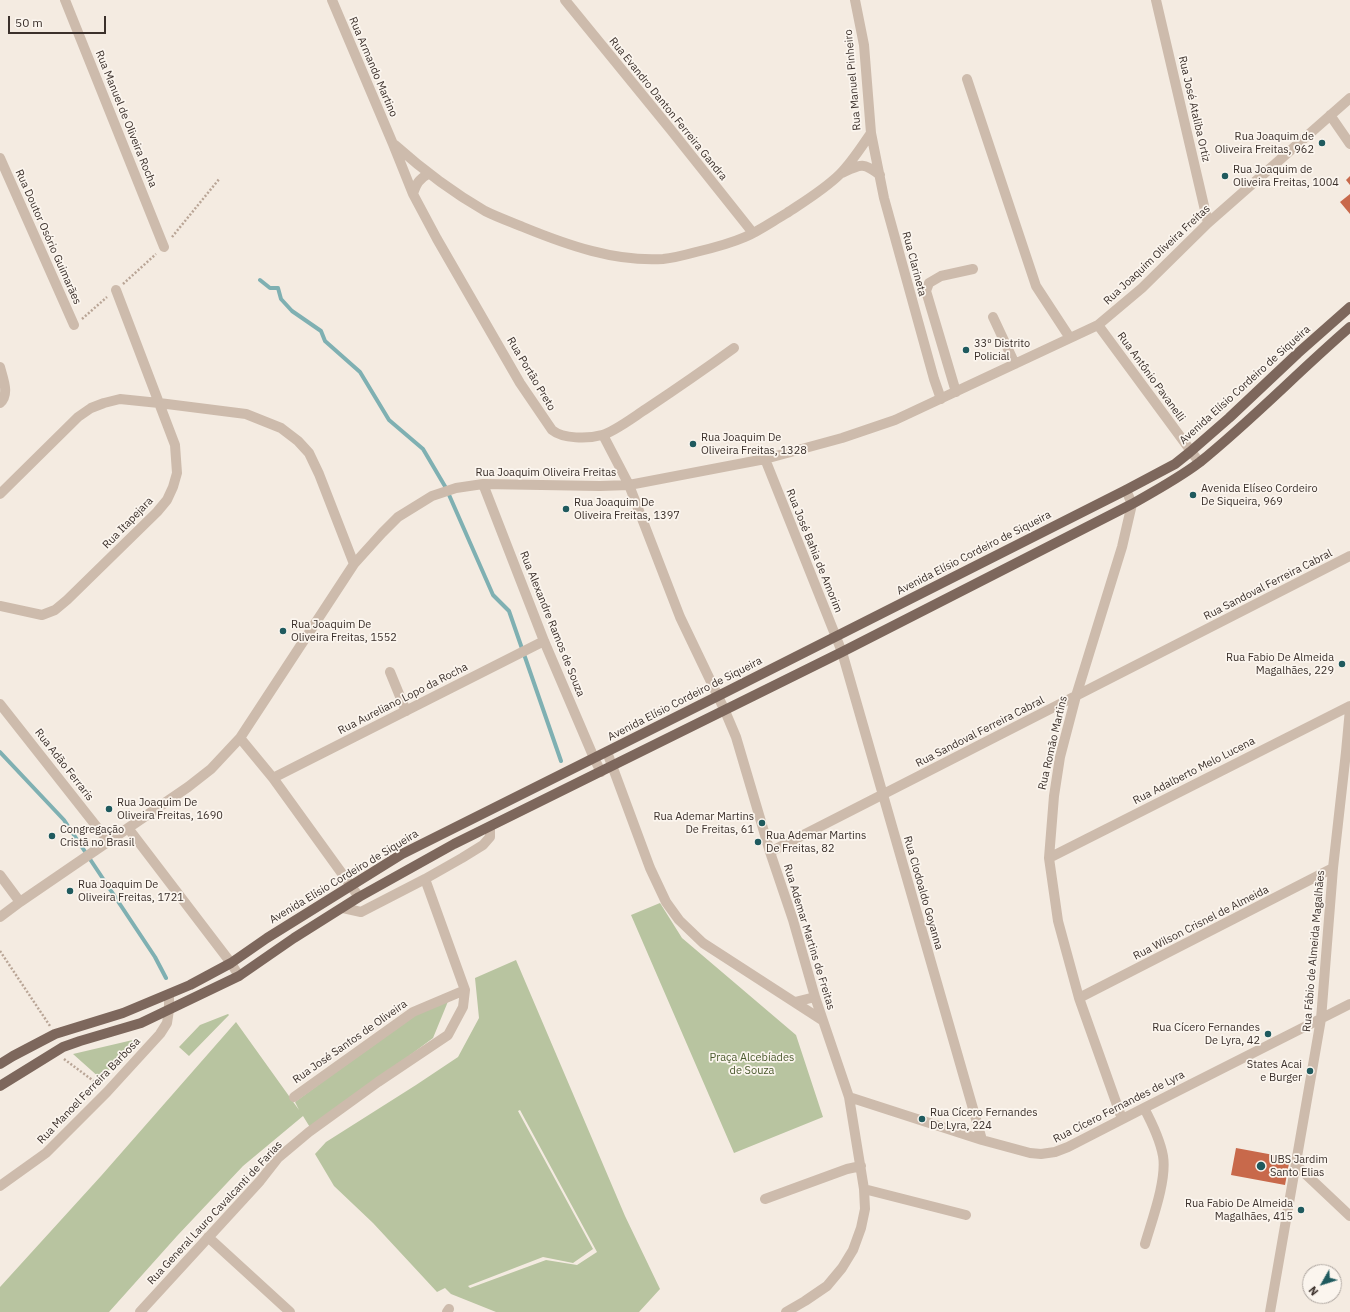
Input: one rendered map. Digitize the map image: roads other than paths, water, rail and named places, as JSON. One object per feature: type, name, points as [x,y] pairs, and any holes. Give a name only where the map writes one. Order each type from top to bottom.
[{"type":"main road","name":"Avenida Elísio Cordeiro de Siqueira","points":[[0,1064],[55,1034],[123,1013],[190,985],[231,963],[267,938],[402,854],[836,637],[1175,464],[1229,418],[1350,306]]},
{"type":"main road","points":[[0,1086],[55,1052],[80,1040],[141,1023],[239,976],[294,938],[359,897],[420,862],[842,652],[1165,486],[1199,462],[1236,431],[1350,327]]},
{"type":"street","name":"Rua Manuel de Oliveira Rocha","points":[[65,0],[164,247]]},
{"type":"street","name":"Rua Armando Martino","points":[[332,0],[393,144]]},
{"type":"street","name":"Rua Evandro Danton Ferreira Gandra","points":[[565,0],[753,233]]},
{"type":"street","name":"Rua Manuel Pinheiro","points":[[393,144],[428,174],[485,211],[554,240],[587,250],[627,258],[663,259],[724,245],[753,233],[818,192],[840,174],[871,132],[864,45],[855,0]]},
{"type":"street","name":"Rua José Ataliba Ortiz","points":[[1156,0],[1208,223]]},
{"type":"street","points":[[966,78],[1036,286],[1070,338]]},
{"type":"street","name":"Rua Joaquim Oliveira Freitas","points":[[0,917],[188,787],[210,769],[240,738],[354,564],[398,517],[432,496],[471,485],[483,484],[629,485],[765,459],[870,430],[941,399],[1098,325],[1142,288],[1208,223],[1350,98]]},
{"type":"street","points":[[1330,115],[1350,144]]},
{"type":"street","name":"Rua Clarineta","points":[[871,132],[894,234],[934,379],[941,399]]},
{"type":"street","name":"Rua Portão Preto","points":[[393,144],[413,194],[437,239],[520,383],[552,430],[556,433],[568,437],[594,437],[604,435],[628,421],[734,348]]},
{"type":"street","name":"Rua Doutor Osório Guimarães","points":[[0,158],[74,325]]},
{"type":"street","name":"Rua Manuel Pinheiro","points":[[840,174],[854,167],[864,165],[870,167],[880,175]]},
{"type":"street","points":[[413,194],[416,184],[421,178],[428,174]]},
{"type":"street","points":[[956,392],[926,291],[929,283],[941,276],[973,269]]},
{"type":"street","name":"Rua Itapejara","points":[[0,606],[42,615],[55,610],[68,600],[157,512],[167,500],[173,487],[177,473],[175,445],[116,290]]},
{"type":"street","points":[[993,317],[1015,364]]},
{"type":"street","name":"Rua Antônio Pavanelli","points":[[1098,325],[1190,452],[1199,462]]},
{"type":"street","points":[[0,367],[6,390],[6,396],[0,403]]},
{"type":"street","points":[[0,494],[78,417],[91,408],[104,402],[120,399],[246,414],[281,428],[298,441],[309,453],[319,474],[354,564]]},
{"type":"street","name":"Rua Ademar Martins de Freitas","points":[[604,435],[629,485],[680,617],[736,737],[770,852],[793,920],[822,1020],[849,1097],[864,1189],[865,1209],[861,1228],[853,1250],[842,1268],[828,1286],[786,1312]]},
{"type":"street","name":"Rua José Bahia de Amorim","points":[[765,459],[842,652]]},
{"type":"street","name":"Rua Alexandre Ramos de Souza","points":[[483,484],[544,641],[601,772]]},
{"type":"street","points":[[1126,490],[1132,504]]},
{"type":"street","name":"Rua Romão Martins","points":[[1122,1119],[1079,998],[1058,920],[1048,858],[1054,796],[1060,757],[1076,696],[1122,547],[1132,504]]},
{"type":"street","name":"Rua Sandoval Ferreira Cabral","points":[[770,852],[1350,556]]},
{"type":"street","name":"Rua Aureliano Lopo da Rocha","points":[[273,778],[544,641]]},
{"type":"street","name":"Rua Clodoaldo Goyanna","points":[[842,652],[982,1140]]},
{"type":"street","points":[[390,672],[406,711]]},
{"type":"street","name":"Rua Adão Ferraris","points":[[0,704],[108,841]]},
{"type":"street","name":"Rua Adalberto Melo Lucena","points":[[1048,858],[1350,708]]},
{"type":"street","name":"Rua Fábio de Almeida Magalhães","points":[[1270,1312],[1321,1019],[1333,868],[1348,752],[1350,708]]},
{"type":"street","points":[[240,738],[273,778],[359,897]]},
{"type":"street","points":[[607,752],[650,868],[666,902],[678,920],[702,943],[822,1020]]},
{"type":"street","points":[[343,908],[362,912],[425,880],[483,845],[490,837],[490,827]]},
{"type":"street","points":[[128,828],[231,963],[239,976]]},
{"type":"street","name":"Rua Wilson Crisnel de Almeida","points":[[1079,998],[1333,868]]},
{"type":"street","points":[[0,875],[20,902]]},
{"type":"street","name":"Rua General Lauro Cavalcanti de Farias","points":[[140,1312],[283,1153],[309,1132],[378,1082],[448,1035],[463,1007],[465,990],[425,880]]},
{"type":"street","name":"Rua José Santos de Oliveira","points":[[294,1097],[412,1012],[465,990]]},
{"type":"street","name":"Rua Manoel Ferreira Barbosa","points":[[0,1186],[46,1154],[107,1092],[160,1034],[167,1023],[169,995]]},
{"type":"street","points":[[795,1002],[815,997]]},
{"type":"street","name":"Rua Cícero Fernandes de Lyra","points":[[849,1097],[982,1140],[1030,1153],[1041,1154],[1055,1152],[1068,1148],[1122,1119],[1350,1004]]},
{"type":"street","points":[[1144,1108],[1154,1127],[1163,1158],[1163,1179],[1145,1244]]},
{"type":"street","points":[[1296,1165],[1350,1216]]},
{"type":"street","points":[[765,1199],[847,1169],[861,1166]]},
{"type":"street","points":[[864,1189],[966,1215]]},
{"type":"street","points":[[208,1237],[290,1312]]},
{"type":"waterway","points":[[260,280],[270,288],[278,288],[281,299],[292,311],[321,331],[325,341],[360,372],[389,420],[423,449],[446,488],[493,595],[509,611],[561,761]]},
{"type":"waterway","points":[[0,752],[64,820],[155,957],[166,978]]},
{"type":"place","name":"Rua Joaquim de Oliveira Freitas, 962","points":[[1322,143]]},
{"type":"place","name":"Rua Joaquim de Oliveira Freitas, 1004","points":[[1225,176]]},
{"type":"place","name":"33º Distrito Policial","points":[[966,350]]},
{"type":"place","name":"Rua Joaquim De Oliveira Freitas, 1328","points":[[693,444]]},
{"type":"place","name":"Avenida Elíseo Cordeiro De Siqueira, 969","points":[[1193,495]]},
{"type":"place","name":"Rua Joaquim De Oliveira Freitas, 1397","points":[[566,509]]},
{"type":"place","name":"Rua Joaquim De Oliveira Freitas, 1552","points":[[283,631]]},
{"type":"place","name":"Rua Fabio De Almeida Magalhães, 229","points":[[1342,664]]},
{"type":"place","name":"Rua Joaquim De Oliveira Freitas, 1690","points":[[109,809]]},
{"type":"place","name":"Rua Ademar Martins De Freitas, 61","points":[[762,823]]},
{"type":"place","name":"Congregação Cristã no Brasil","points":[[52,836]]},
{"type":"place","name":"Rua Ademar Martins De Freitas, 82","points":[[758,842]]},
{"type":"place","name":"Rua Joaquim De Oliveira Freitas, 1721","points":[[70,891]]},
{"type":"place","name":"Rua Cícero Fernandes De Lyra, 42","points":[[1268,1034]]},
{"type":"place","name":"States Acai e Burger","points":[[1310,1071]]},
{"type":"place","name":"Rua Cícero Fernandes De Lyra, 224","points":[[922,1119]]},
{"type":"place","name":"UBS Jardim Santo Elias","points":[[1261,1166]]},
{"type":"place","name":"Rua Fabio De Almeida Magalhães, 415","points":[[1301,1210]]},
{"type":"park label","name":"Praça Alcebíades de Souza","points":[[752,1064]]}]
